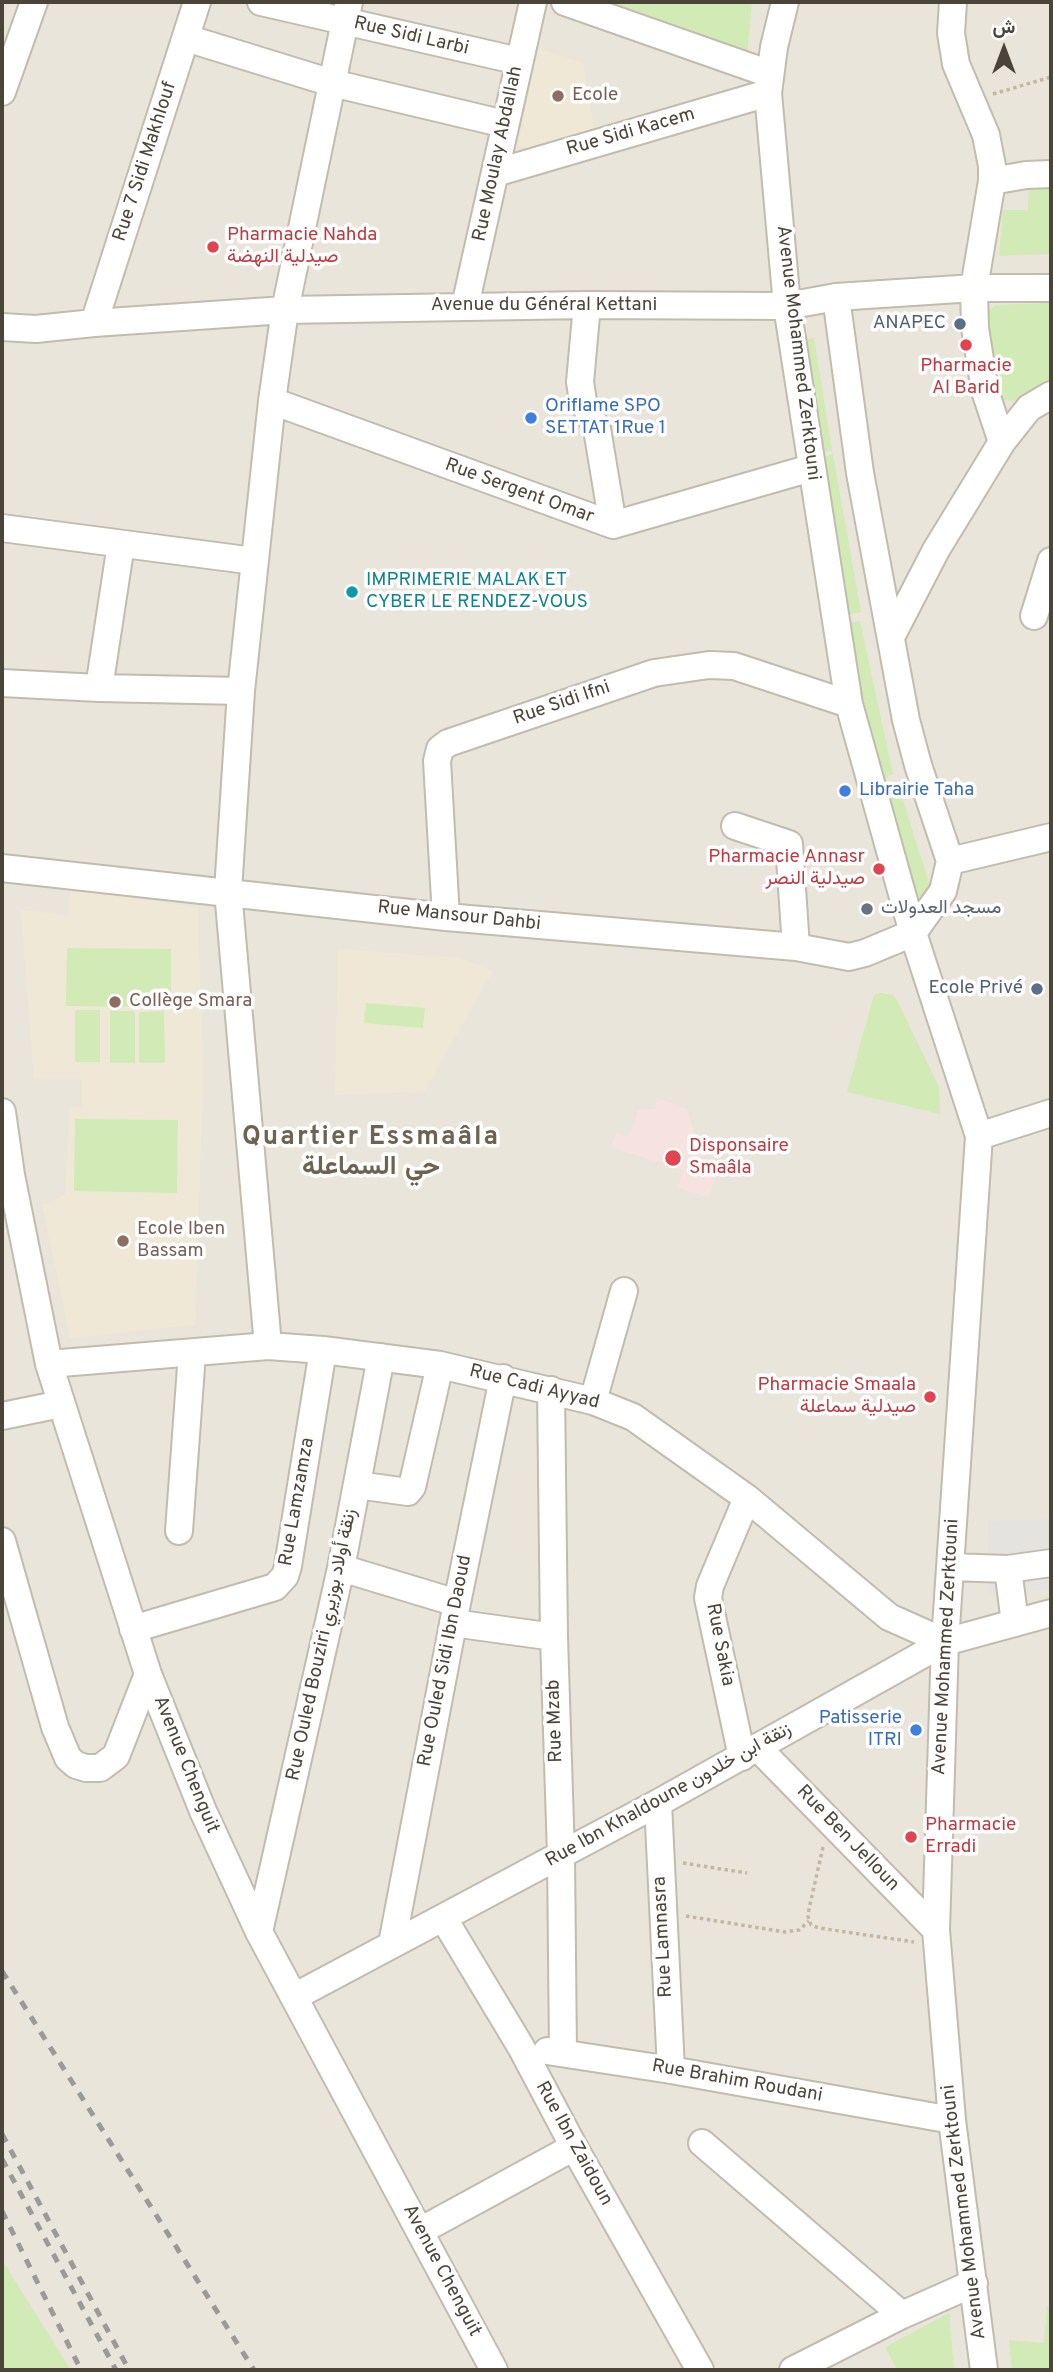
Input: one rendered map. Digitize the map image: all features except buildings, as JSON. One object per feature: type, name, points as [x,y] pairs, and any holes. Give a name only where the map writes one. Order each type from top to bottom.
[{"type":"street","points":[[2,92],[34,2]]},
{"type":"street","name":"Rue 7 Sidi Makhlouf","points":[[93,323],[197,2]]},
{"type":"street","name":"Rue Sidi Larbi","points":[[261,2],[347,12],[519,61]]},
{"type":"street","name":"Rue Moulay Abdallah","points":[[465,306],[533,2]]},
{"type":"street","points":[[565,2],[769,83]]},
{"type":"street","name":"Avenue Mohammed Zerktouni","points":[[785,2],[769,83],[787,306],[849,704],[913,933],[979,1136],[945,1642],[937,1938],[952,2120],[984,2370]]},
{"type":"street","points":[[953,2],[952,45],[956,64],[990,148],[992,181],[974,288],[975,328],[985,391],[1002,442]]},
{"type":"street","points":[[268,1346],[228,891],[241,691],[272,401],[285,310],[347,12]]},
{"type":"street","points":[[186,38],[332,82],[505,124]]},
{"type":"street","name":"Rue Sidi Kacem","points":[[495,173],[769,83]]},
{"type":"street","points":[[992,181],[1051,174]]},
{"type":"street","name":"Avenue du Général Kettani","points":[[2,327],[36,329],[285,310],[587,305],[787,306],[836,298],[974,288],[1051,288]]},
{"type":"street","points":[[836,298],[860,473],[906,720],[950,861],[943,891],[913,933]]},
{"type":"street","points":[[587,305],[579,382],[583,401],[597,429],[613,525]]},
{"type":"street","name":"Avenue du Général Kettani","points":[[2,339],[36,329]]},
{"type":"street","points":[[892,635],[936,550],[1002,442],[1029,408],[1051,395]]},
{"type":"street","name":"Rue Sergent Omar","points":[[272,401],[613,525],[811,467]]},
{"type":"street","points":[[2,528],[254,561]]},
{"type":"street","points":[[99,688],[121,544]]},
{"type":"street","points":[[1034,616],[1051,561]]},
{"type":"street","name":"Rue Sidi Ifni","points":[[446,917],[437,761],[440,749],[448,743],[654,673],[709,664],[734,666],[849,704]]},
{"type":"street","points":[[2,683],[241,691]]},
{"type":"street","points":[[735,826],[789,844],[796,947]]},
{"type":"street","points":[[950,861],[1051,837]]},
{"type":"street","name":"Rue Mansour Dahbi","points":[[2,868],[446,917],[796,947],[849,957],[913,933]]},
{"type":"street","name":"Avenue Chenguit","points":[[2,1112],[11,1175],[49,1364],[148,1674],[203,1811],[259,1932],[494,2370]]},
{"type":"street","points":[[979,1136],[1051,1114]]},
{"type":"street","points":[[593,1401],[624,1291]]},
{"type":"street","name":"Rue Cadi Ayyad","points":[[49,1364],[268,1346],[440,1365],[593,1401],[633,1418],[747,1498],[888,1617],[945,1642]]},
{"type":"street","name":"Rue Lamzamza","points":[[133,1629],[275,1587],[285,1576],[289,1566],[323,1350]]},
{"type":"street","points":[[179,1531],[192,1353]]},
{"type":"street","name":"Rue Ouled Bouziri زنقة أولاد بوزيري","points":[[259,1932],[341,1568],[381,1357]]},
{"type":"street","points":[[357,1485],[408,1492],[412,1487],[440,1365]]},
{"type":"street","name":"Rue Ouled Sidi Ibn Daoud","points":[[392,1944],[503,1378]]},
{"type":"street","name":"Rue Mzab","points":[[551,1390],[563,2053]]},
{"type":"street","points":[[2,1416],[61,1404]]},
{"type":"street","name":"Rue Sakia","points":[[747,1498],[710,1586],[708,1598],[750,1753]]},
{"type":"street","points":[[2,1541],[55,1727],[68,1759],[86,1768],[100,1768],[116,1756],[148,1674]]},
{"type":"street","points":[[950,1567],[1008,1569],[1051,1563]]},
{"type":"street","points":[[341,1568],[455,1613],[554,1637]]},
{"type":"street","points":[[1008,1569],[1015,1623]]},
{"type":"street","name":"Rue Ibn Khaldoune زنقة ابن خلدون","points":[[294,1997],[750,1753],[945,1642],[1051,1613]]},
{"type":"street","name":"Rue Ben Jelloun","points":[[750,1753],[829,1821],[937,1938]]},
{"type":"street","name":"Rue Lamnasra","points":[[658,1803],[671,2070]]},
{"type":"street","name":"Rue Ibn Zaidoun","points":[[444,1919],[521,2048],[700,2370]]},
{"type":"street","name":"Rue Brahim Roudani","points":[[521,2048],[671,2070],[952,2120]]},
{"type":"street","points":[[702,2144],[902,2315]]},
{"type":"street","points":[[419,2231],[574,2147]]},
{"type":"street","points":[[793,2370],[902,2315],[974,2283]]},
{"type":"path","points":[[972,102],[1051,77]]},
{"type":"path","points":[[663,1913],[785,1932],[799,1930],[809,1921],[809,1909],[829,1821]]},
{"type":"path","points":[[660,1860],[747,1873]]},
{"type":"path","points":[[809,1921],[819,1928],[937,1938]]},
{"type":"shaded area","points":[[2,2],[1051,2],[1051,2370],[2,2370]]},
{"type":"shaded area","name":"Ecole","points":[[538,48],[583,63],[594,130],[526,151],[518,145]]},
{"type":"shaded area","points":[[71,888],[198,908],[203,1079],[195,1325],[70,1338],[42,1205],[65,1195],[70,1108],[82,1107],[82,1079],[34,1079],[21,910],[68,915]]},
{"type":"shaded area","points":[[338,949],[460,958],[493,971],[424,1092],[335,1095]]},
{"type":"shaded area","name":"Disponsaire Smaâla","points":[[657,1098],[687,1109],[694,1133],[709,1140],[700,1168],[716,1175],[709,1197],[678,1188],[683,1170],[611,1147],[616,1133],[630,1137],[638,1110],[655,1109]]},
{"type":"shaded area","points":[[1051,1519],[1051,1589],[987,1597],[988,1521]]},
{"type":"green space","points":[[595,2],[752,2],[747,56]]},
{"type":"green space","points":[[1029,176],[1051,176],[1051,254],[999,256],[1003,210],[1028,210]]},
{"type":"green space","points":[[1051,303],[1051,384],[1015,401],[1000,400],[980,319],[995,305]]},
{"type":"green space","points":[[814,338],[832,451],[820,453],[801,341]]},
{"type":"green space","points":[[833,454],[861,612],[848,615],[820,458]]},
{"type":"green space","points":[[860,621],[893,774],[881,780],[847,623]]},
{"type":"green space","points":[[897,781],[931,889],[917,902],[881,787]]},
{"type":"green space","points":[[67,948],[171,949],[171,1007],[66,1006]]},
{"type":"green space","points":[[874,995],[893,995],[899,1004],[939,1087],[940,1114],[847,1092]]},
{"type":"green space","points":[[366,1003],[425,1008],[423,1028],[364,1023]]},
{"type":"green space","points":[[75,1010],[100,1010],[100,1062],[75,1062]]},
{"type":"green space","points":[[110,1011],[135,1011],[135,1063],[110,1063]]},
{"type":"green space","points":[[164,1011],[165,1063],[139,1063],[139,1012]]},
{"type":"green space","points":[[75,1119],[178,1120],[177,1193],[74,1191]]},
{"type":"green space","points":[[2,2260],[71,2370],[2,2370]]},
{"type":"green space","points":[[1047,2306],[1051,2307],[1051,2370],[1012,2370],[1009,2340],[1044,2343]]},
{"type":"green space","points":[[949,2313],[954,2370],[897,2370],[885,2347]]},
{"type":"railway","points":[[2,1971],[254,2370]]},
{"type":"railway","points":[[2,2134],[129,2370]]},
{"type":"railway","points":[[2,2159],[116,2370]]},
{"type":"railway","points":[[2,2211],[81,2370]]},
{"type":"place","name":"Ecole","points":[[558,96]]},
{"type":"place","name":"Pharmacie Nahda صيدلية النهضة","points":[[213,247]]},
{"type":"place","name":"ANAPEC","points":[[960,324]]},
{"type":"place","name":"Pharmacie Al Barid","points":[[966,345]]},
{"type":"place","name":"Oriflame SPO SETTAT 1Rue 1","points":[[531,418]]},
{"type":"place","name":"IMPRIMERIE MALAK ET CYBER LE RENDEZ-VOUS","points":[[352,592]]},
{"type":"place","name":"Librairie Taha","points":[[845,791]]},
{"type":"place","name":"Pharmacie Annasr صيدلية النصر","points":[[879,869]]},
{"type":"place","name":"مسجد العدولات","points":[[867,909]]},
{"type":"place","name":"Ecole Privé","points":[[1037,989]]},
{"type":"place","name":"Collège Smara","points":[[115,1002]]},
{"type":"place","name":"Disponsaire Smaâla","points":[[673,1158]]},
{"type":"place","name":"Ecole Iben Bassam","points":[[123,1241]]},
{"type":"place","name":"Pharmacie Smaala صيدلية سماعلة","points":[[930,1397]]},
{"type":"place","name":"Patisserie ITRI","points":[[916,1730]]},
{"type":"place","name":"Pharmacie Erradi","points":[[911,1837]]},
{"type":"district","name":"Quartier Essmaâla حي السماعلة","points":[[371,1154]]}]
